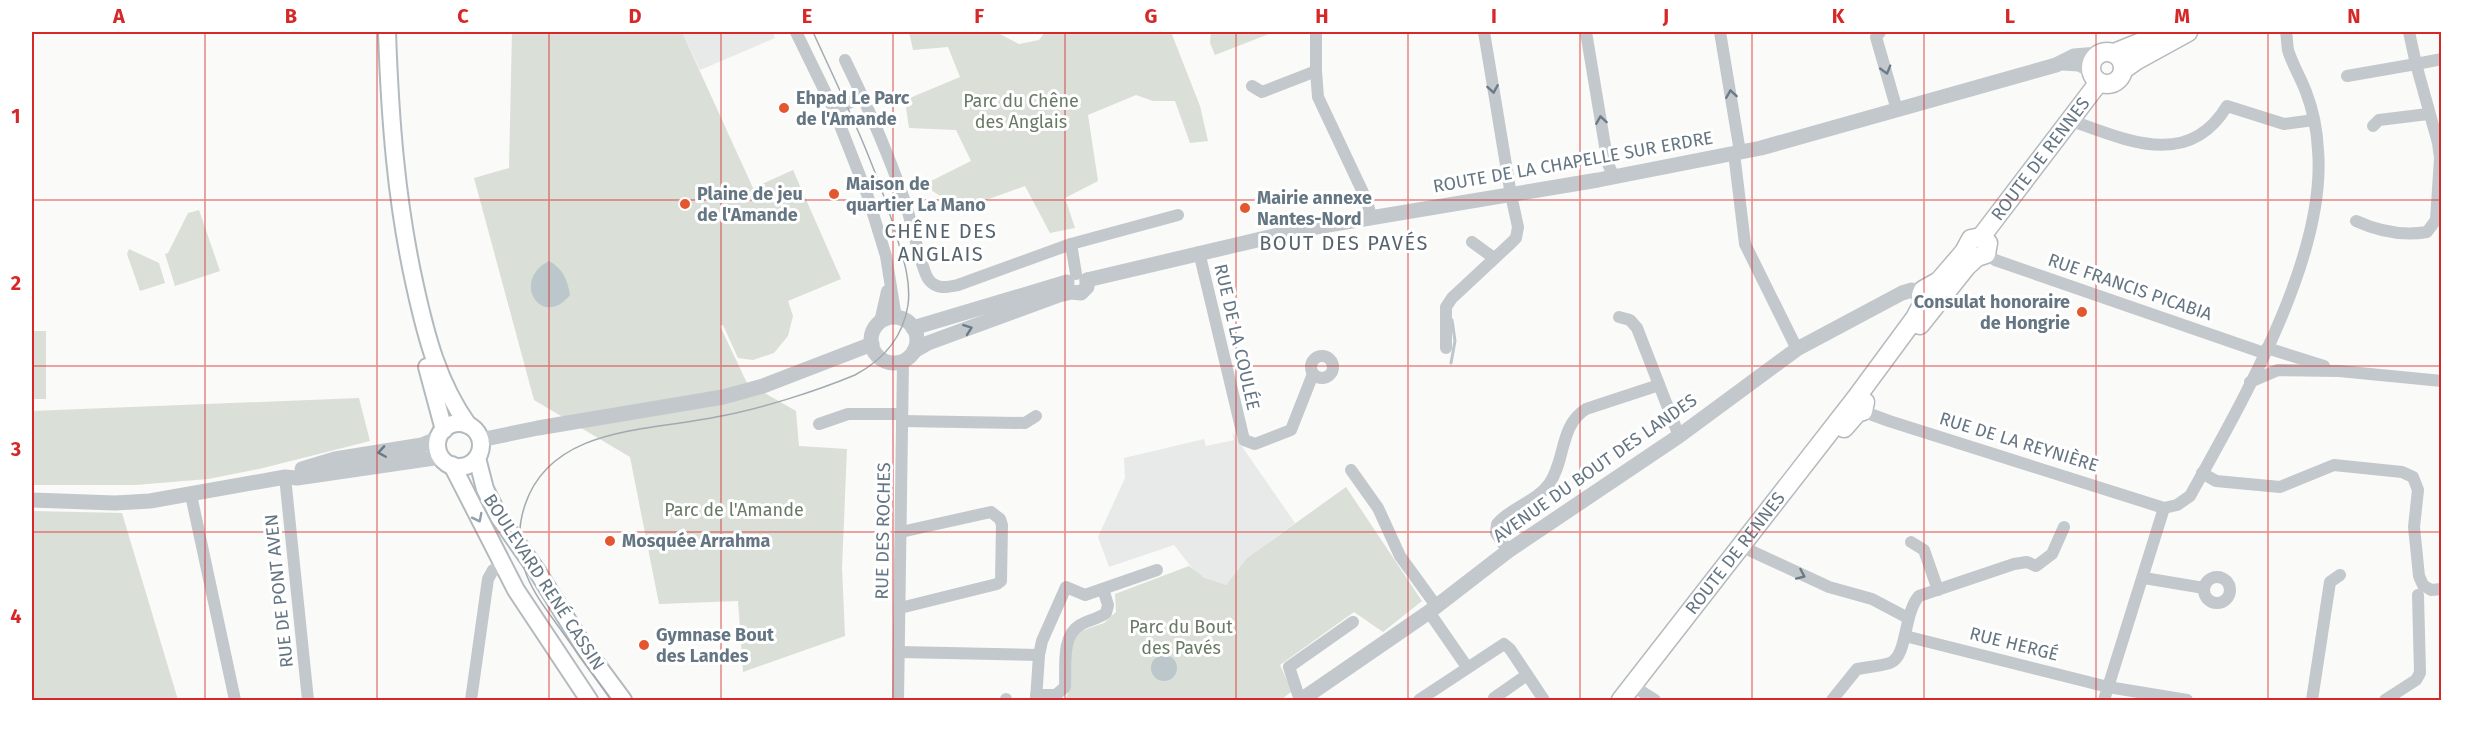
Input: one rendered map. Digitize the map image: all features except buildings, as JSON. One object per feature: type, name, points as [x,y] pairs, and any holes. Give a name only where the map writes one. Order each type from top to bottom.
[{"type":"main road","points":[[380,32],[383,134],[395,237],[441,434],[438,448],[447,461],[467,465],[477,458],[481,448],[480,440],[476,431],[468,425],[452,400],[430,347],[403,234],[390,119],[387,32]]},
{"type":"main road","name":"ROUTE DE RENNES","points":[[1621,700],[1641,695],[1876,382],[1931,297],[1978,248],[2068,120],[2100,65],[2166,32]]},
{"type":"main road","points":[[2123,70],[2120,57],[2100,65],[2111,84],[2117,81],[2123,70],[2137,60],[2188,32]]},
{"type":"main road","name":"ROUTE DE RENNES","points":[[1641,695],[1859,405]]},
{"type":"main road","points":[[441,434],[456,423],[468,425]]},
{"type":"main road","name":"BOULEVARD RENÉ CASSIN","points":[[477,458],[485,489],[499,517],[537,570],[586,650],[623,700]]},
{"type":"main road","name":"BOULEVARD RENÉ CASSIN","points":[[447,461],[535,622],[589,700]]},
{"type":"street","points":[[796,32],[834,110],[867,194],[886,256],[896,318]]},
{"type":"street","points":[[1316,32],[1318,97],[1367,201],[1371,217]]},
{"type":"street","points":[[1446,348],[1446,307],[1452,298],[1516,238],[1518,227],[1484,32]]},
{"type":"street","points":[[1586,32],[1608,164],[1614,177]]},
{"type":"street","points":[[1720,32],[1737,152],[1745,244],[1797,348]]},
{"type":"street","points":[[1880,32],[1876,37],[1897,110]]},
{"type":"street","points":[[2104,700],[2164,508],[2177,505],[2184,500],[2202,473],[2283,315],[2310,234],[2318,189],[2318,151],[2314,120],[2307,94],[2288,49],[2286,32]]},
{"type":"street","points":[[2356,221],[2374,229],[2414,234],[2427,232],[2436,220],[2440,158],[2438,142],[2428,114],[2409,32]]},
{"type":"street","points":[[2347,76],[2442,59]]},
{"type":"street","points":[[845,60],[863,96],[905,202],[928,279],[935,286],[945,288],[958,285],[1071,244],[1178,216]]},
{"type":"street","name":"ROUTE DE LA CHAPELLE SUR ERDRE","points":[[913,328],[1075,282],[1199,252],[1371,217],[1614,177],[1737,152],[2062,63],[2100,65]]},
{"type":"street","points":[[1252,86],[1262,92],[1316,71]]},
{"type":"street","points":[[834,110],[863,96]]},
{"type":"street","points":[[2068,120],[2146,145],[2163,147],[2186,142],[2199,136],[2214,123],[2227,106],[2284,124],[2314,120]]},
{"type":"street","points":[[2373,126],[2379,120],[2428,114]]},
{"type":"street","points":[[1472,242],[1494,258]]},
{"type":"street","points":[[1071,244],[1075,282]]},
{"type":"street","name":"RUE FRANCIS PICABIA","points":[[1978,248],[1995,260],[2265,351],[2339,370]]},
{"type":"street","name":"RUE DE LA COULÉE","points":[[1199,252],[1244,440],[1255,444],[1292,430],[1313,374]]},
{"type":"street","points":[[880,322],[896,318],[907,322],[913,328],[916,338],[908,356],[891,363],[882,360],[876,354],[872,344],[873,332],[880,322],[885,305],[889,275]]},
{"type":"street","name":"ROUTE DE LA CHAPELLE SUR ERDRE","points":[[908,356],[928,343],[1075,282]]},
{"type":"street","name":"AVENUE DU BOUT DES LANDES","points":[[1301,700],[1433,610],[1508,551],[1679,436],[1797,348],[1908,290],[1931,297]]},
{"type":"street","points":[[1619,317],[1630,320],[1637,328],[1679,436]]},
{"type":"street","points":[[480,440],[723,397],[763,386],[872,344]]},
{"type":"street","name":"RUE DES ROCHES","points":[[898,700],[902,417],[908,356]]},
{"type":"street","points":[[2250,382],[2277,370],[2339,370],[2442,381]]},
{"type":"street","points":[[1508,551],[1496,533],[1497,524],[1549,483],[1566,433],[1578,414],[1586,409],[1659,385]]},
{"type":"street","name":"RUE DE LA REYNIÈRE","points":[[1859,405],[1870,414],[1888,421],[2164,508]]},
{"type":"street","points":[[819,424],[848,414],[1025,423],[1036,416]]},
{"type":"street","points":[[285,477],[296,471],[335,459],[422,445],[441,434]]},
{"type":"street","points":[[32,500],[115,503],[190,495],[285,477],[297,478],[447,461]]},
{"type":"street","points":[[2202,473],[2216,481],[2280,487],[2334,465],[2402,472],[2413,477],[2418,490],[2414,527],[2420,590],[2420,673],[2416,680],[2385,700]]},
{"type":"street","points":[[1351,470],[1378,508],[1400,556],[1467,667]]},
{"type":"street","name":"RUE DE PONT AVEN","points":[[285,477],[308,700]]},
{"type":"street","points":[[190,495],[235,700]]},
{"type":"street","points":[[900,608],[998,584],[1001,581],[1002,525],[991,512],[901,532]]},
{"type":"street","points":[[1832,700],[1857,669],[1892,663],[1901,655],[1908,637],[1904,616],[1919,596],[2014,564],[2027,562],[2037,566],[2052,554],[2064,527]]},
{"type":"street","points":[[1911,542],[1924,550],[1938,590]]},
{"type":"street","points":[[1749,550],[1829,588],[1872,599],[1904,616]]},
{"type":"street","points":[[471,700],[488,579],[493,570],[503,566]]},
{"type":"street","points":[[1103,589],[1108,605],[1106,613],[1077,627],[1067,641],[1065,687],[1056,695],[1036,698],[1042,641],[1066,587],[1085,595],[1157,570]]},
{"type":"street","points":[[2312,700],[2330,582],[2340,575]]},
{"type":"street","points":[[2144,578],[2204,588]]},
{"type":"street","points":[[2420,590],[2442,589]]},
{"type":"street","points":[[1301,700],[1288,667],[1353,622]]},
{"type":"street","name":"RUE HERGÉ","points":[[1908,637],[2108,687],[2187,700]]},
{"type":"street","points":[[1419,700],[1504,644],[1510,649],[1544,700]]},
{"type":"street","points":[[899,652],[1039,655]]},
{"type":"street","points":[[1494,698],[1527,675]]},
{"type":"shaded area","points":[[682,32],[773,32],[775,38],[700,70]]},
{"type":"shaded area","points":[[549,261],[564,275],[570,295],[559,304],[549,307],[541,305],[534,299],[531,290],[532,280],[538,270]]},
{"type":"shaded area","points":[[1232,432],[1295,523],[1247,558],[1226,585],[1216,583],[1196,573],[1174,545],[1109,567],[1098,537],[1125,478],[1124,458],[1204,439],[1206,446],[1234,440]]},
{"type":"shaded area","points":[[1164,655],[1173,659],[1177,668],[1173,677],[1164,681],[1155,677],[1151,668],[1155,659]]},
{"type":"green space","name":"Parc de l'Amande","points":[[512,32],[682,32],[753,188],[793,170],[841,279],[788,301],[793,316],[788,336],[774,353],[753,360],[738,358],[723,325],[720,326],[747,383],[796,411],[799,446],[847,449],[842,568],[845,636],[743,672],[738,601],[659,604],[630,457],[534,400],[474,178],[509,168]]},
{"type":"green space","name":"Parc du Chêne des Anglais","points":[[909,32],[996,32],[1019,44],[1039,40],[1045,32],[1171,32],[1200,106],[1208,141],[1190,143],[1175,101],[1153,101],[1136,95],[1088,115],[1098,181],[1065,198],[1075,228],[1050,233],[1025,186],[961,209],[923,185],[971,161],[956,130],[909,128],[905,100],[960,77],[948,47],[913,50]]},
{"type":"green space","points":[[1211,32],[1274,32],[1215,55],[1210,43]]},
{"type":"green space","points":[[199,210],[220,271],[175,286],[165,254],[168,253],[188,213]]},
{"type":"green space","points":[[129,249],[159,263],[165,283],[140,291],[127,254]]},
{"type":"green space","points":[[32,331],[46,331],[46,399],[32,399]]},
{"type":"green space","points":[[359,398],[370,441],[259,469],[208,479],[135,485],[32,485],[32,411]]},
{"type":"green space","name":"Parc du Bout des Pavés","points":[[1346,487],[1422,601],[1383,632],[1354,612],[1280,665],[1292,691],[1281,700],[1066,699],[1071,681],[1071,650],[1078,632],[1104,623],[1116,612],[1115,594],[1189,566],[1205,578],[1226,585],[1247,558]]},
{"type":"green space","points":[[32,511],[122,513],[178,700],[32,700]]},
{"type":"waterway","points":[[1451,363],[1455,341],[1452,320]]},
{"type":"tram line","points":[[611,700],[542,604],[524,568],[520,541],[521,523],[525,505],[538,479],[556,460],[579,446],[605,437],[769,405],[855,375],[883,355],[902,327],[908,305],[908,279],[889,211],[859,134],[813,32]]},
{"type":"place","name":"Ehpad Le Parc de l'Amande","points":[[784,108]]},
{"type":"place","name":"Maison de quartier La Mano","points":[[834,194]]},
{"type":"place","name":"Plaine de jeu de l'Amande","points":[[685,204]]},
{"type":"place","name":"Mairie annexe Nantes-Nord","points":[[1245,208]]},
{"type":"place","name":"Consulat honoraire de Hongrie","points":[[2082,312]]},
{"type":"place","name":"Mosquée Arrahma","points":[[610,541]]},
{"type":"place","name":"Gymnase Bout des Landes","points":[[644,645]]},
{"type":"district","name":"CHÊNE DES ANGLAIS","points":[[941,242]]},
{"type":"district","name":"BOUT DES PAVÉS","points":[[1344,243]]}]
